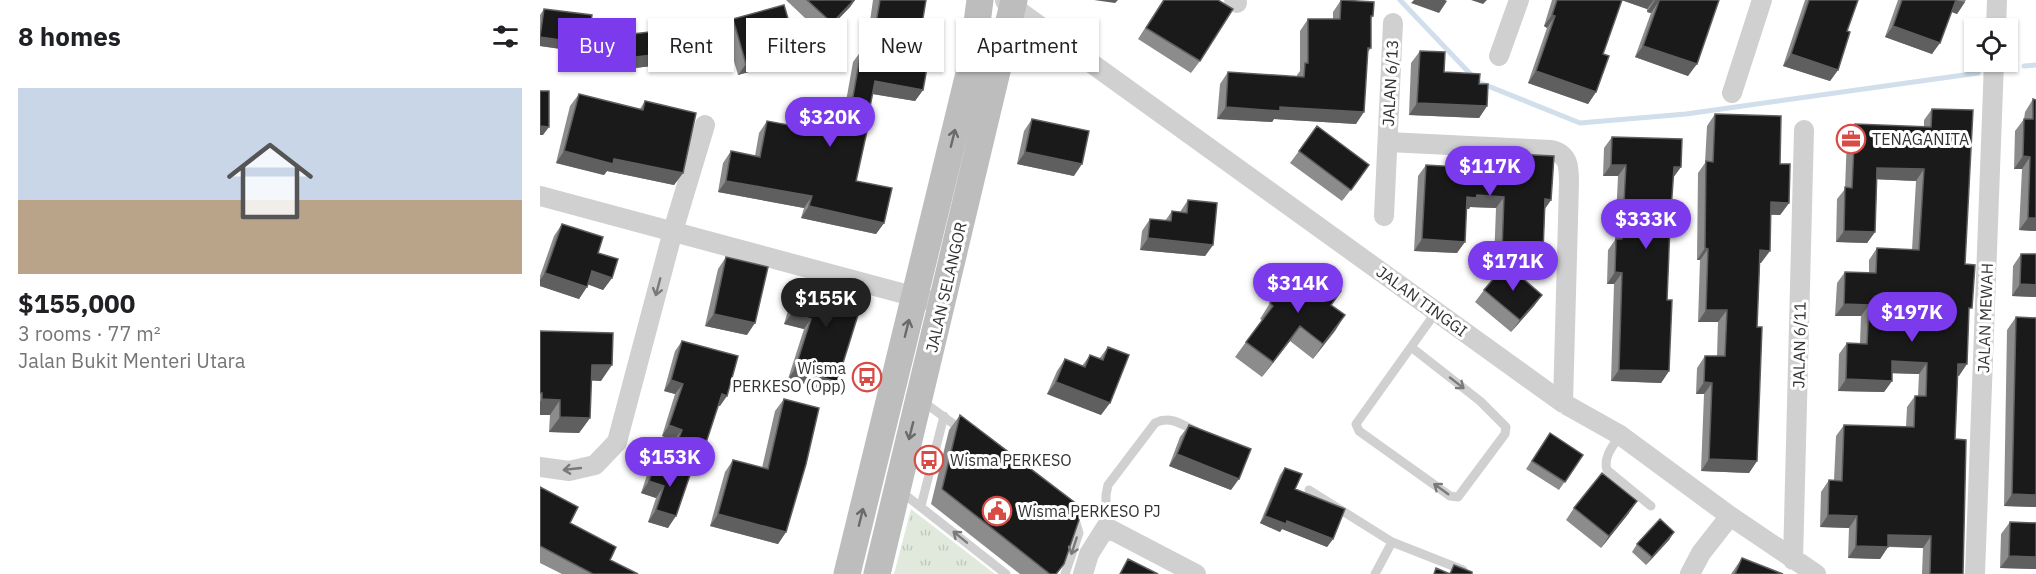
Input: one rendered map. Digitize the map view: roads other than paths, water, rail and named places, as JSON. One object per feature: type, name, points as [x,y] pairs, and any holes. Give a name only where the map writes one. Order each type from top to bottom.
[{"type":"main road","name":"JALAN SELANGOR","points":[[847,574],[972,61],[980,0]]},
{"type":"main road","name":"JALAN SELANGOR","points":[[877,574],[942,304],[1010,3]]},
{"type":"street","points":[[1500,57],[1519,0]]},
{"type":"street","points":[[1732,93],[1762,0]]},
{"type":"street","points":[[1996,0],[1996,18]]},
{"type":"street","name":"JALAN TINGGI","points":[[1010,3],[1563,403],[1620,435],[1730,516],[1816,574]]},
{"type":"street","name":"JALAN 6/13","points":[[1384,216],[1393,23]]},
{"type":"street","name":"JALAN MEWAH","points":[[1975,574],[1994,72]]},
{"type":"street","points":[[540,467],[569,471],[595,465],[617,442],[705,125]]},
{"type":"street","name":"JALAN 6/11","points":[[1793,560],[1804,130]]},
{"type":"street","name":"JALAN 6/13","points":[[1388,142],[1551,150],[1564,155],[1569,168],[1569,183],[1563,403]]},
{"type":"street","points":[[540,196],[942,304]]},
{"type":"street","points":[[1690,574],[1701,553],[1730,516]]},
{"type":"street","points":[[1083,574],[1089,554],[1106,527],[1196,574]]},
{"type":"lane","points":[[1411,347],[1480,401],[1506,427],[1505,434],[1458,497],[1450,496],[1357,428],[1358,420],[1436,312]]},
{"type":"lane","points":[[919,399],[972,437]]},
{"type":"lane","points":[[921,506],[944,416]]},
{"type":"lane","points":[[1106,527],[1108,485],[1155,423],[1172,419],[1203,434]]},
{"type":"lane","points":[[1620,435],[1607,456],[1606,470],[1651,506]]},
{"type":"lane","points":[[898,488],[1006,574]]},
{"type":"lane","points":[[1309,490],[1392,542],[1470,572]]},
{"type":"lane","points":[[1065,574],[1078,532],[1076,517],[1066,510]]},
{"type":"lane","points":[[1375,574],[1392,542]]},
{"type":"waterway","points":[[1400,0],[1478,82],[1580,123],[1686,114],[1978,73]]},
{"type":"waterway","points":[[2024,66],[2036,65]]},
{"type":"place","name":"TENAGANITA","points":[[1851,139]]},
{"type":"place","name":"Wisma PERKESO (Opp)","points":[[867,377]]},
{"type":"place","name":"Wisma PERKESO","points":[[929,460]]},
{"type":"place","name":"Wisma PERKESO PJ","points":[[997,511]]}]
